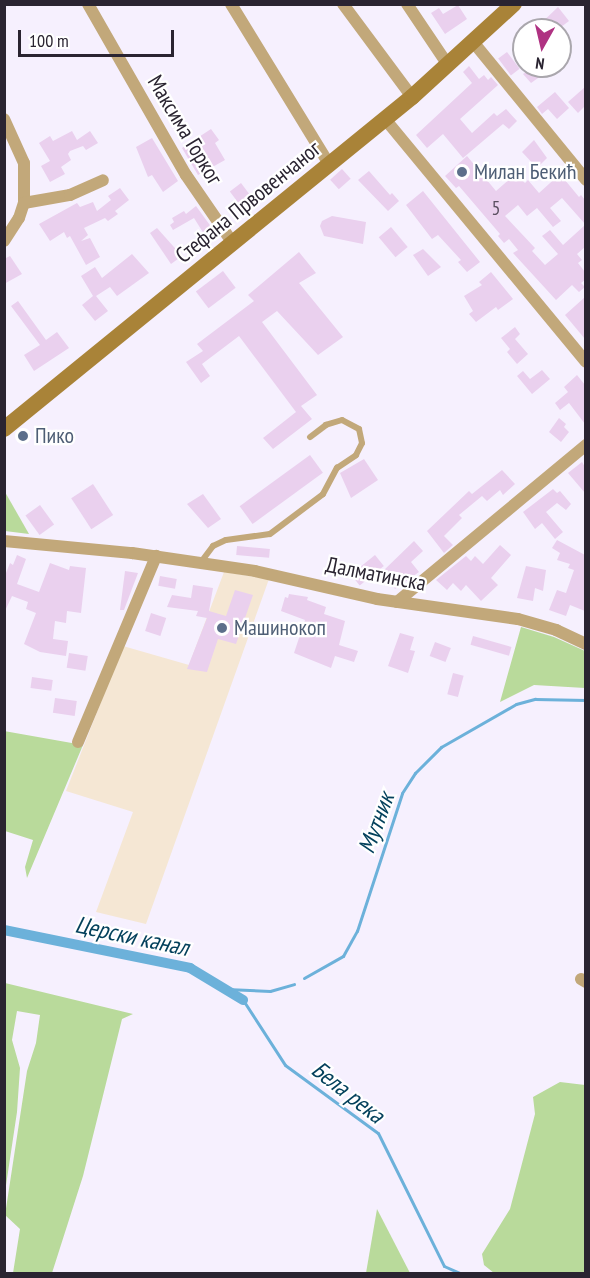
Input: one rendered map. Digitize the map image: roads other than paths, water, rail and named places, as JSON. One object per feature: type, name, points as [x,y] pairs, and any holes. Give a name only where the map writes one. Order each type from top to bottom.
[{"type":"street","name":"Максима Горког","points":[[88,4],[186,175],[232,242]]},
{"type":"street","points":[[231,4],[329,165]]},
{"type":"street","points":[[343,4],[412,97]]},
{"type":"street","points":[[407,4],[448,65]]},
{"type":"street","name":"Стефана Првовенчаног","points":[[4,429],[412,97],[474,43],[514,4]]},
{"type":"street","points":[[474,43],[585,180]]},
{"type":"street","points":[[4,119],[24,163],[24,203],[19,218],[4,241]]},
{"type":"street","points":[[385,119],[585,362]]},
{"type":"street","points":[[24,203],[70,195],[103,180]]},
{"type":"street","points":[[397,602],[585,445]]},
{"type":"street","name":"Далматинска","points":[[4,541],[156,556],[284,576],[397,602],[518,620],[556,630],[585,644]]},
{"type":"street","points":[[78,742],[156,556]]},
{"type":"lane","points":[[201,562],[213,546],[226,540],[270,534],[323,494],[337,468],[356,455],[362,443],[359,429],[342,420],[326,425],[310,437]]},
{"type":"waterway","name":"Мутник","points":[[304,978],[343,956],[357,931],[402,793],[415,773],[441,747],[516,704],[535,699],[586,700]]},
{"type":"waterway","name":"Церски канал","points":[[4,930],[190,968],[243,1000]]},
{"type":"waterway","name":"Мутник","points":[[226,989],[270,991],[294,984]]},
{"type":"waterway","name":"Бела река","points":[[243,1000],[285,1065],[378,1133],[444,1266],[462,1274]]},
{"type":"place","name":"Милан Бекић","points":[[462,172]]},
{"type":"place","name":"Пико","points":[[23,436]]},
{"type":"place","name":"Машинокоп","points":[[222,628]]}]
